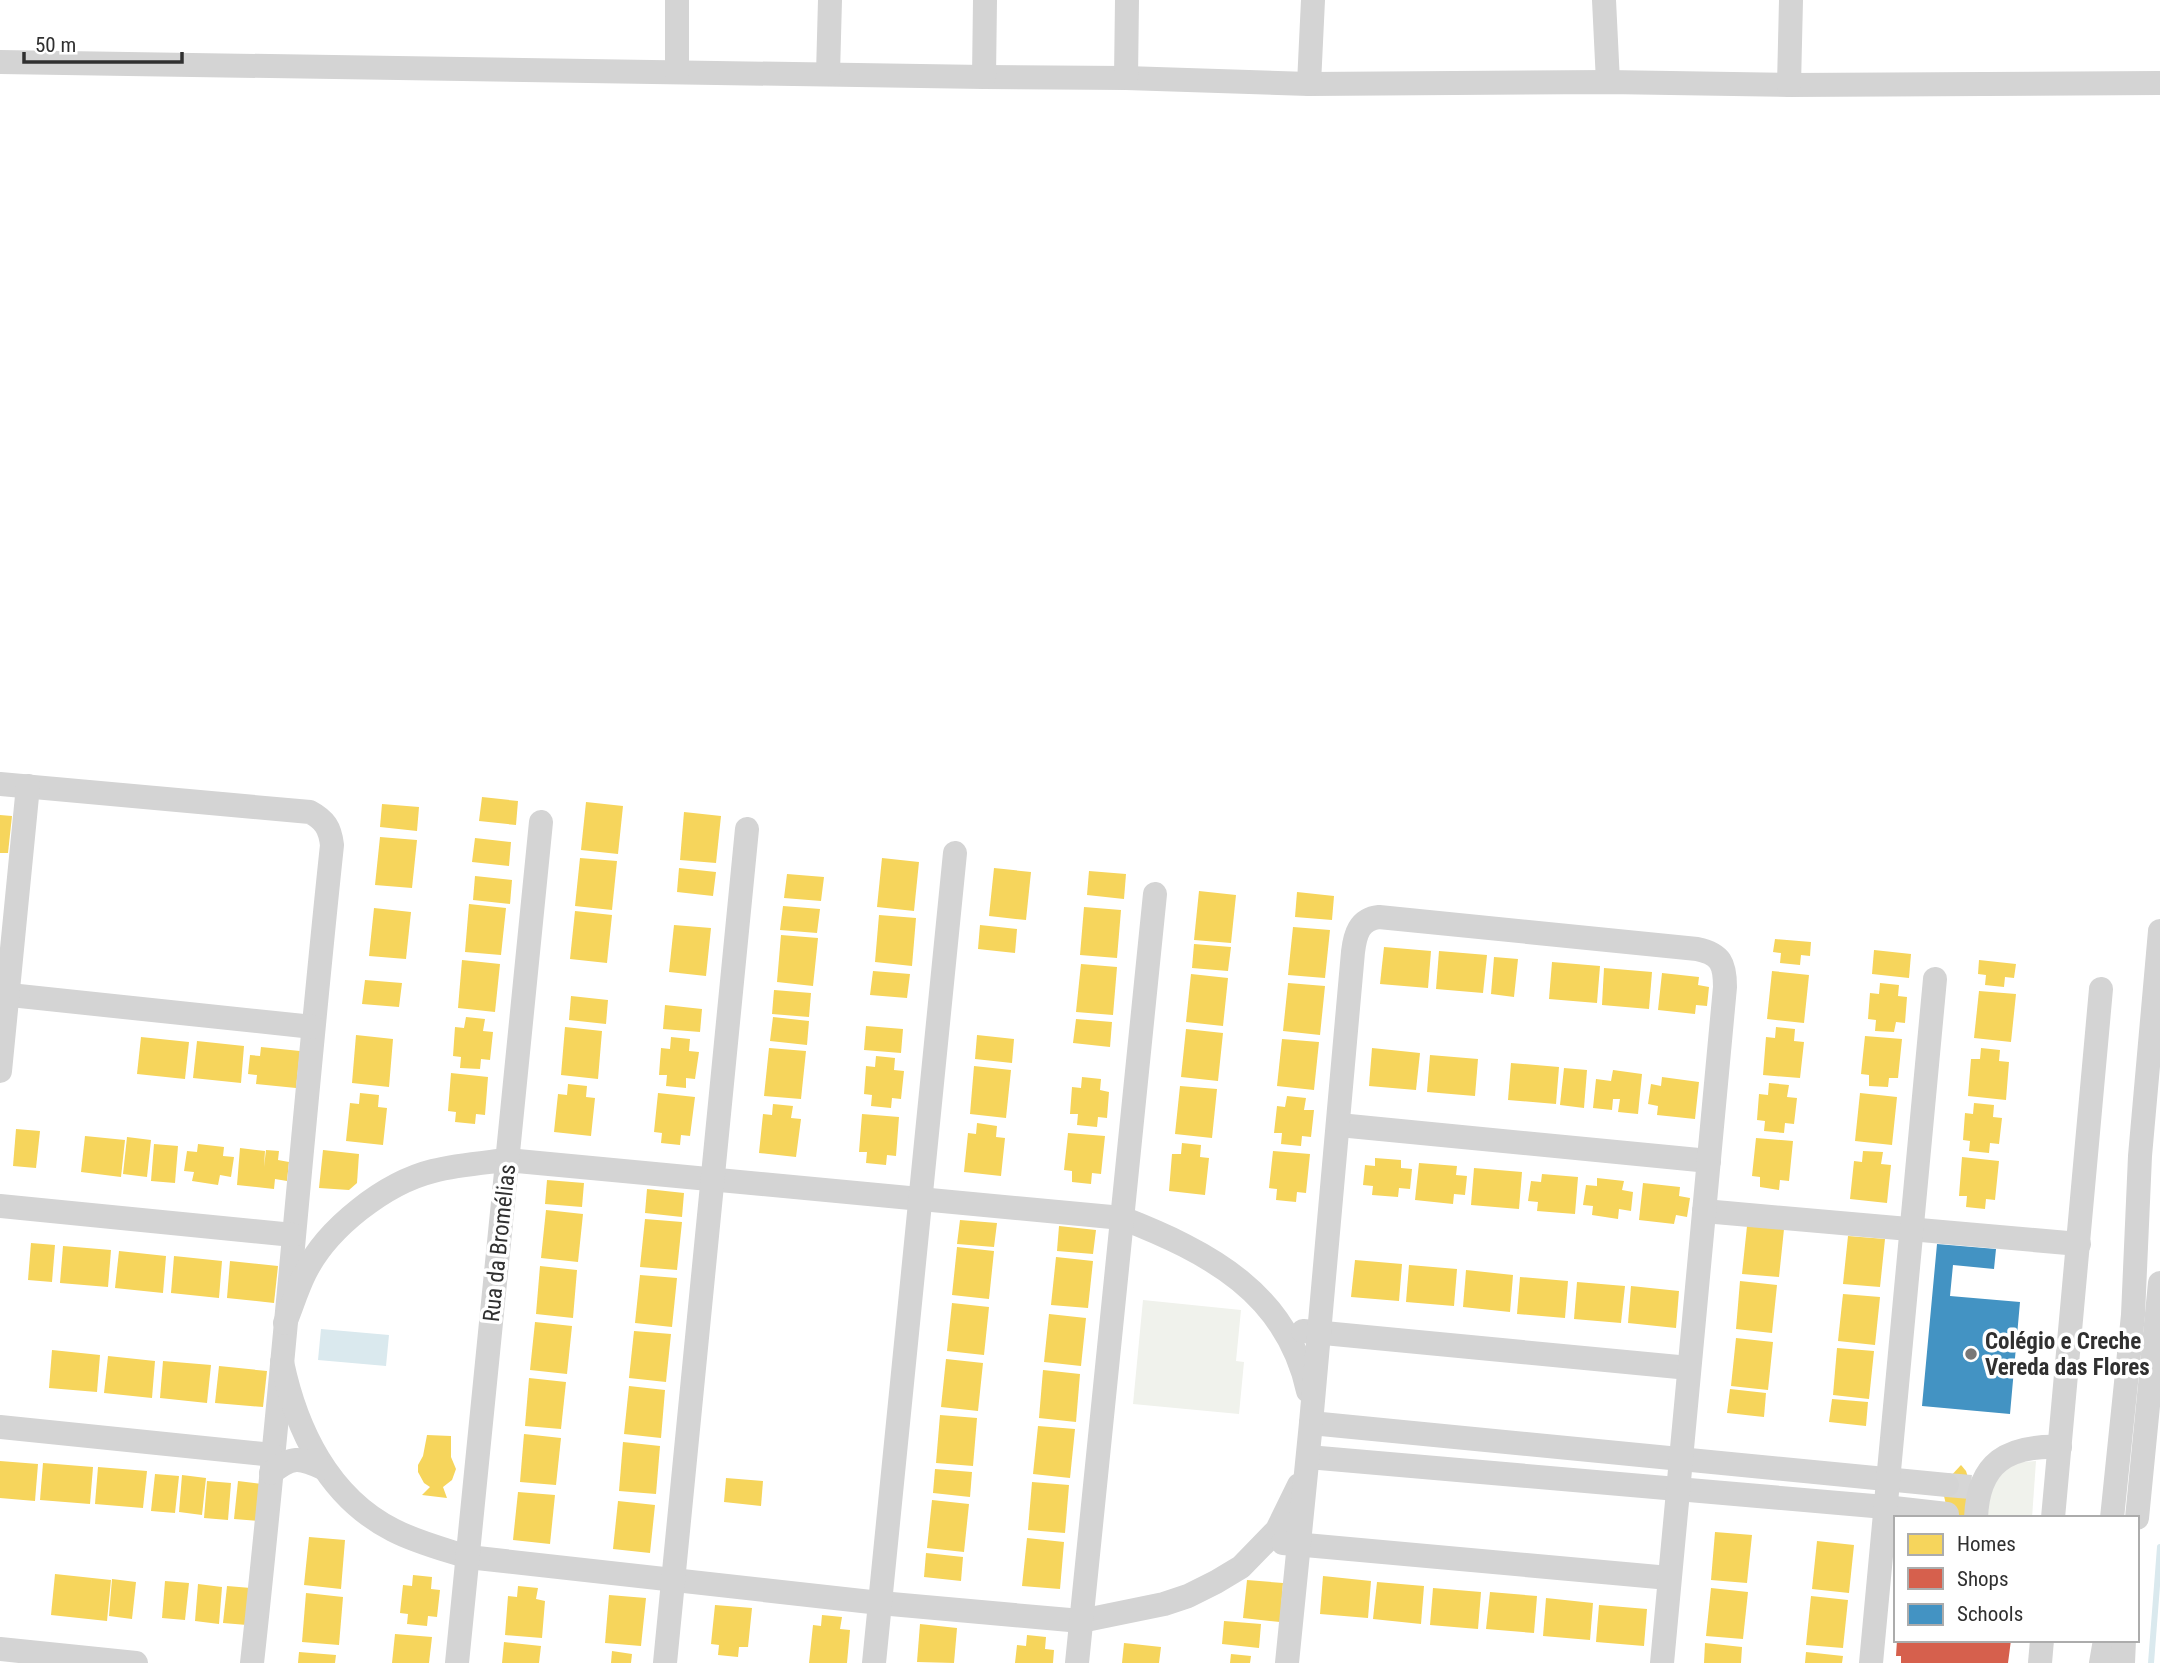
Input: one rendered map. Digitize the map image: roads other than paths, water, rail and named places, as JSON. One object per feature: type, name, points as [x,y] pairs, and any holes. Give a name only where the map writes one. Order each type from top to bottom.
[{"type":"street","points":[[677,0],[677,72]]},
{"type":"street","points":[[828,74],[830,0]]},
{"type":"street","points":[[984,78],[985,0]]},
{"type":"street","points":[[1126,78],[1127,0]]},
{"type":"street","points":[[1309,83],[1313,0]]},
{"type":"street","points":[[1604,0],[1608,82]]},
{"type":"street","points":[[1789,85],[1791,0]]},
{"type":"street","points":[[0,62],[1309,83],[2160,83]]},
{"type":"street","points":[[0,783],[310,812],[324,820],[330,830],[332,845],[252,1663]]},
{"type":"street","points":[[0,1071],[4,994],[28,786]]},
{"type":"street","name":"Rua da Bromélias","points":[[457,1663],[541,822]]},
{"type":"street","points":[[665,1663],[747,829]]},
{"type":"street","points":[[874,1663],[955,853]]},
{"type":"street","points":[[1077,1663],[1155,894]]},
{"type":"street","points":[[1287,1663],[1355,940],[1360,927],[1368,919],[1391,918],[1697,949],[1713,953],[1724,970],[1725,988],[1662,1663]]},
{"type":"street","points":[[2112,1516],[2133,1315],[2140,1156],[2160,931]]},
{"type":"street","points":[[1871,1663],[1935,979]]},
{"type":"street","points":[[2053,1516],[2101,989]]},
{"type":"street","points":[[4,994],[313,1027]]},
{"type":"street","points":[[1339,1125],[1709,1161]]},
{"type":"street","points":[[285,1323],[306,1271],[346,1221],[393,1187],[411,1178],[443,1169],[507,1160],[1122,1218],[1222,1265],[1260,1298],[1295,1348],[1303,1370],[1311,1423]]},
{"type":"street","points":[[297,1201],[302,1213],[315,1222],[329,1226],[346,1221]]},
{"type":"street","points":[[0,1206],[293,1235]]},
{"type":"street","points":[[1704,1211],[2079,1244]]},
{"type":"street","points":[[2137,1516],[2160,1283]]},
{"type":"street","points":[[1284,1329],[1689,1368]]},
{"type":"street","points":[[282,1362],[294,1410],[308,1443],[323,1468],[358,1506],[391,1529],[468,1558],[1081,1621],[1164,1604],[1188,1596],[1241,1567],[1277,1530],[1308,1457]]},
{"type":"street","points":[[1311,1423],[1966,1487],[2007,1455],[2029,1447],[2060,1447]]},
{"type":"street","points":[[0,1427],[272,1464],[304,1459],[323,1468]]},
{"type":"street","points":[[1308,1457],[1885,1507],[1958,1516]]},
{"type":"street","points":[[1966,1487],[1966,1516]]},
{"type":"street","points":[[1267,1541],[1669,1578]]},
{"type":"street","points":[[2040,1663],[2042,1642]]},
{"type":"street","points":[[2101,1663],[2105,1642]]},
{"type":"street","points":[[2123,1663],[2124,1642]]},
{"type":"street","points":[[0,1649],[136,1663]]},
{"type":"waterway","points":[[2151,1663],[2160,1547]]},
{"type":"tunnel","points":[[1947,1485],[1971,1487]]},
{"type":"place","name":"Colégio e Creche Vereda das Flores","points":[[1971,1354]]}]
